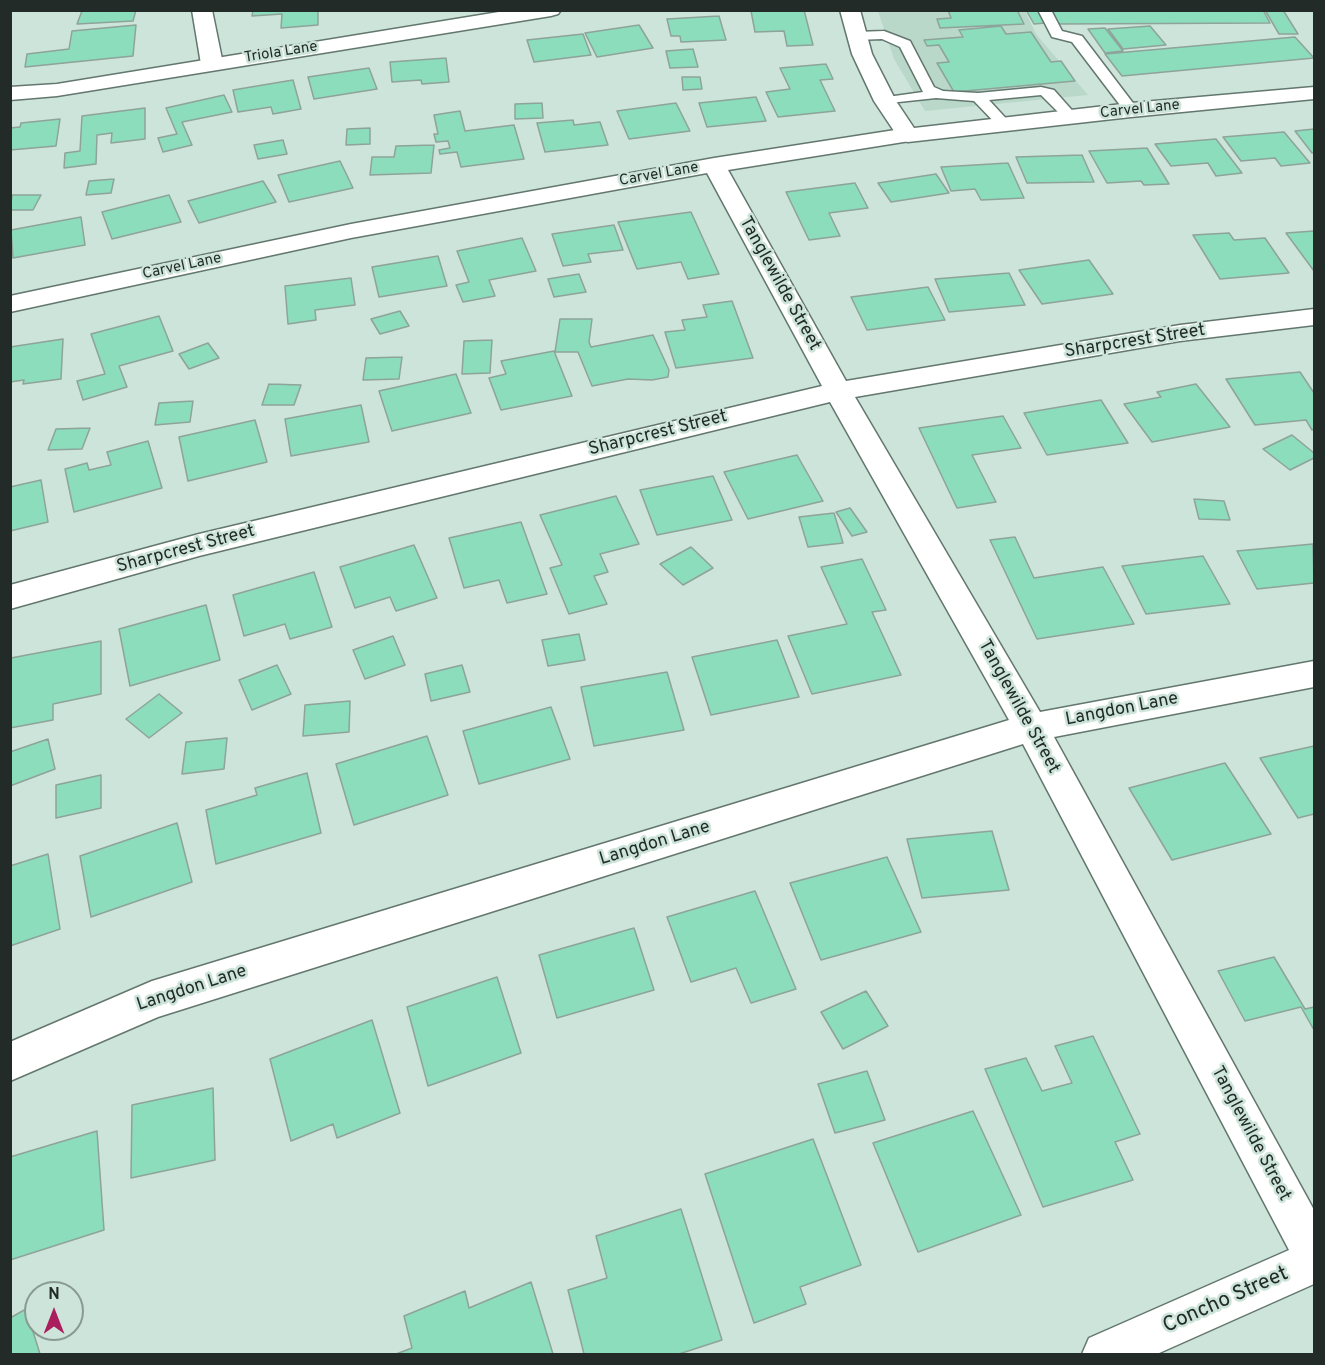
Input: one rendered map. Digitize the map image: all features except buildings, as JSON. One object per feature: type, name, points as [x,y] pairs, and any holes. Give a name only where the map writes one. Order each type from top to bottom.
[{"type":"street","points":[[202,10],[212,64]]},
{"type":"street","name":"Triola Lane","points":[[10,94],[57,90],[550,10]]},
{"type":"street","points":[[850,10],[862,54],[885,101],[908,135]]},
{"type":"street","name":"Carvel Lane","points":[[10,304],[351,231],[714,165],[908,135],[1131,110],[1314,93]]},
{"type":"street","name":"Tanglewilde Street","points":[[714,165],[838,391],[1031,727],[1314,1253]]},
{"type":"street","name":"Sharpcrest Street","points":[[10,597],[199,545],[838,391],[1180,333],[1314,317]]},
{"type":"street","name":"Langdon Lane","points":[[10,1062],[152,1000],[1031,727],[1314,674]]},
{"type":"street","name":"Concho Street","points":[[1106,1354],[1314,1262]]},
{"type":"lane","points":[[1044,10],[1057,34],[1077,39],[1131,110]]},
{"type":"lane","points":[[856,36],[884,35],[905,44],[929,90],[935,94]]},
{"type":"lane","points":[[885,101],[935,94],[978,97],[1041,91],[1049,93],[1071,117]]},
{"type":"lane","points":[[978,97],[1005,125]]},
{"type":"shaded area","points":[[878,11],[1025,11],[1036,34],[1088,95],[925,111],[894,59]]}]
